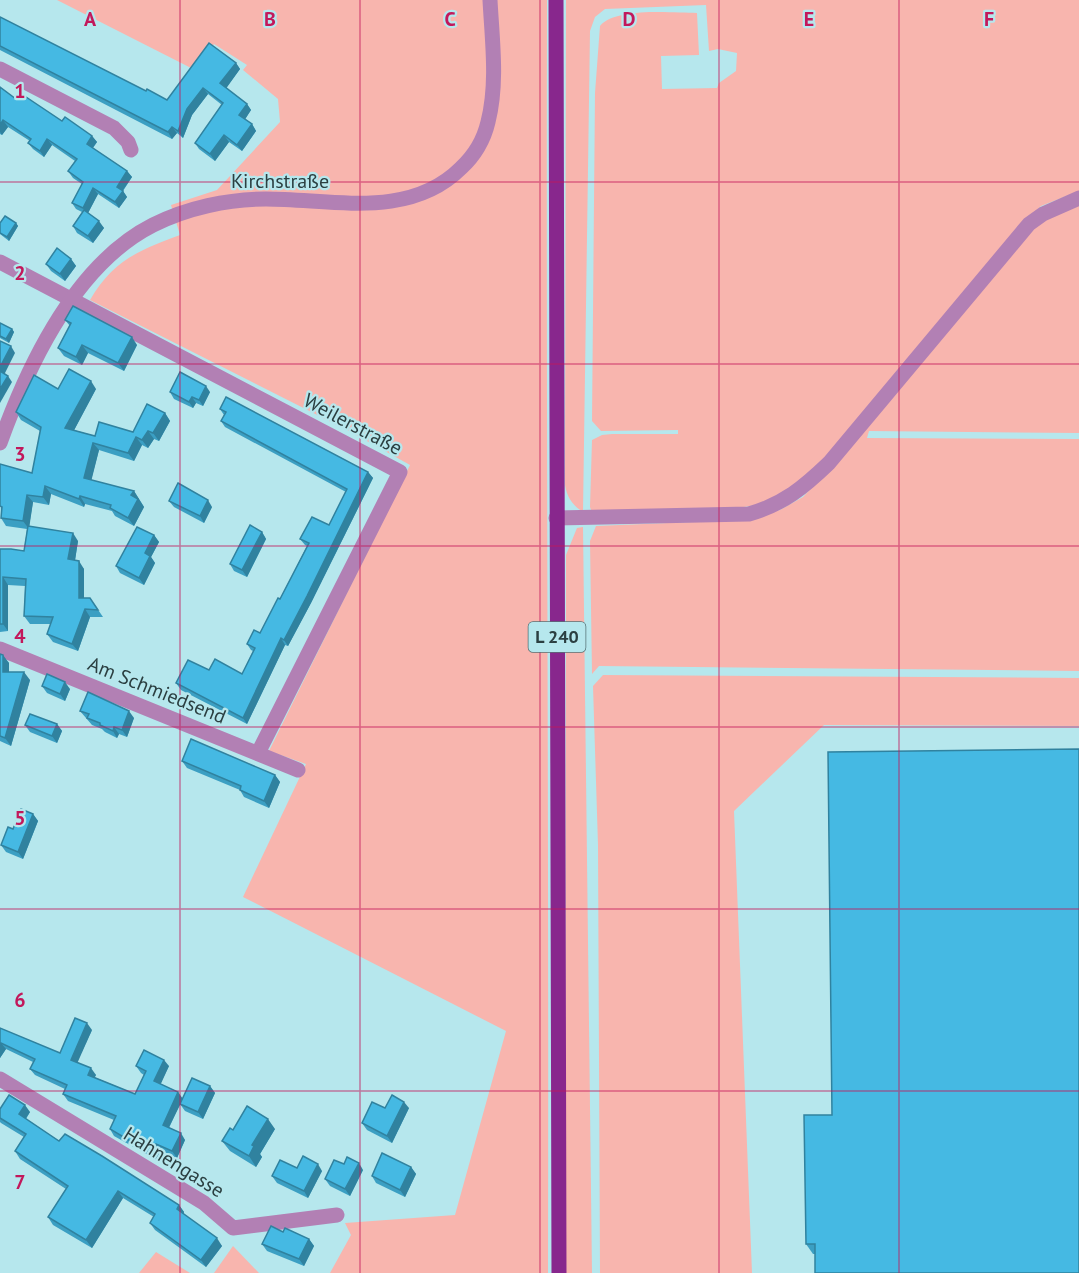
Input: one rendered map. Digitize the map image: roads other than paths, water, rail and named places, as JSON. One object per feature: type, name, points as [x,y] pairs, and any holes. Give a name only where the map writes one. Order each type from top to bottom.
[{"type":"main road","name":"L 240","points":[[556,0],[559,1273]]},
{"type":"street","name":"Kirchstraße","points":[[0,443],[34,366],[72,299],[87,278],[114,250],[153,225],[199,208],[265,199],[363,203],[391,201],[418,196],[452,178],[468,162],[480,143],[488,122],[492,88],[490,0]]},
{"type":"street","points":[[0,69],[114,128],[128,142],[131,150]]},
{"type":"street","points":[[556,518],[749,514],[791,498],[829,463],[1029,224],[1043,214],[1079,198]]},
{"type":"street","points":[[0,262],[72,299]]},
{"type":"street","name":"Weilerstraße","points":[[72,299],[400,472],[258,753]]},
{"type":"street","name":"Am Schmiedsend","points":[[0,649],[298,770]]},
{"type":"street","name":"Hahnengasse","points":[[0,1080],[204,1203],[234,1228],[337,1215]]}]
